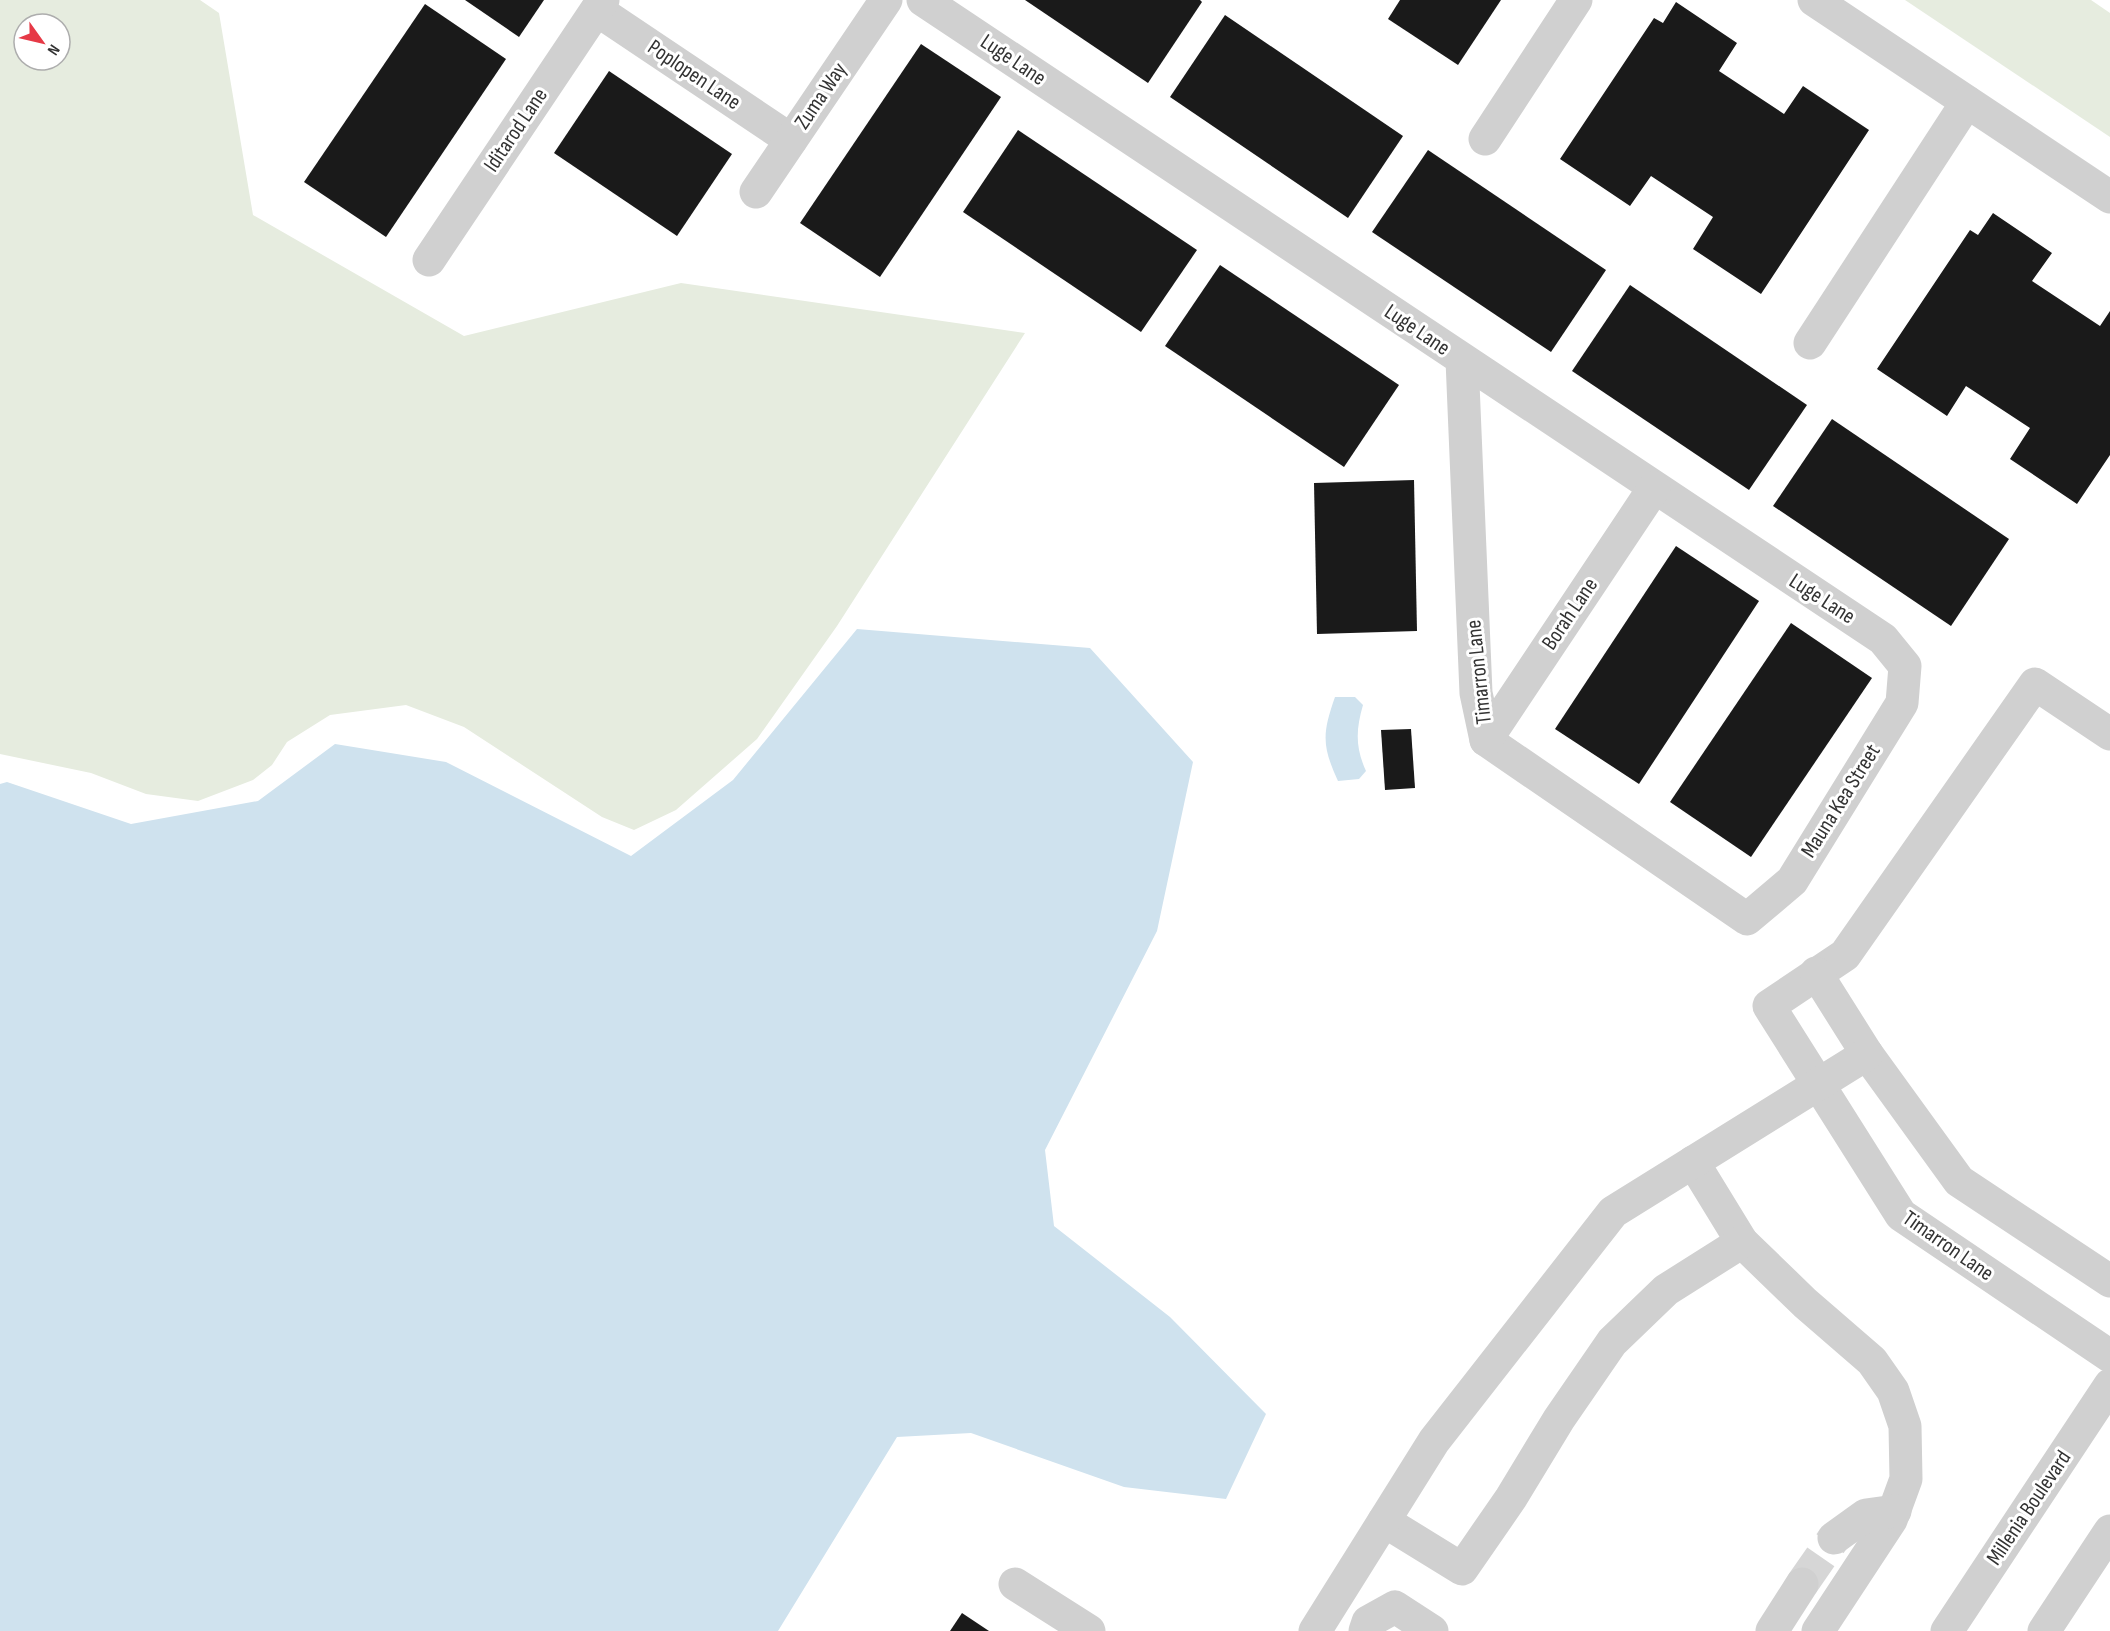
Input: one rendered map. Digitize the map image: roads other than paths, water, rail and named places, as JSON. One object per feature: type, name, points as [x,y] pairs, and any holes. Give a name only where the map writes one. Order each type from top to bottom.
[{"type":"street","name":"Zuma Way","points":[[756,192],[886,0]]},
{"type":"street","name":"Luge Lane","points":[[923,0],[1883,639],[1905,666]]},
{"type":"street","points":[[1485,139],[1576,0]]},
{"type":"street","points":[[1814,0],[2110,197]]},
{"type":"street","name":"Poplopen Lane","points":[[600,5],[791,140]]},
{"type":"street","name":"Iditarod Lane","points":[[429,260],[600,5]]},
{"type":"street","points":[[1810,343],[1967,102]]},
{"type":"street","name":"Timarron Lane","points":[[1462,360],[1476,693],[1486,740],[1747,919]]},
{"type":"street","name":"Borah Lane","points":[[1486,740],[1654,488]]},
{"type":"street","name":"Mauna Kea Street","points":[[1747,919],[1792,881],[1902,703],[1905,666]]},
{"type":"street","points":[[2110,734],[2035,684],[1845,955],[1816,973],[1867,1054],[1959,1181],[2110,1281]]},
{"type":"street","name":"Timarron Lane","points":[[1816,973],[1769,1006],[1900,1215],[2110,1356]]},
{"type":"street","points":[[1315,1631],[1434,1441],[1613,1212],[1867,1054]]},
{"type":"street","points":[[1693,1162],[1742,1242],[1805,1304],[1872,1361],[1893,1391],[1905,1426],[1906,1479],[1891,1520],[1818,1631]]},
{"type":"street","points":[[1384,1521],[1462,1569],[1612,1342],[1666,1290],[1742,1242]]},
{"type":"street","name":"Millenia Boulevard","points":[[1947,1631],[2110,1385]]},
{"type":"street","points":[[1834,1538],[1866,1515],[1895,1510]]},
{"type":"street","points":[[2044,1631],[2110,1531]]},
{"type":"street","points":[[1016,1584],[1089,1631]]},
{"type":"street","points":[[1772,1631],[1802,1584]]},
{"type":"street","points":[[1365,1631],[1368,1622],[1395,1607],[1432,1631]]},
{"type":"water","points":[[857,629],[1090,648],[1193,762],[1157,931],[1045,1150],[1054,1226],[1170,1317],[1266,1414],[1226,1499],[1124,1487],[971,1433],[897,1437],[778,1631],[0,1631],[0,784],[7,782],[131,824],[258,801],[335,744],[446,762],[631,856],[733,780]]},
{"type":"water","points":[[1335,697],[1355,697],[1363,705],[1358,738],[1360,754],[1366,771],[1359,779],[1338,781],[1329,758],[1326,731]]},
{"type":"tunnel","points":[[1802,1584],[1834,1538]]}]
